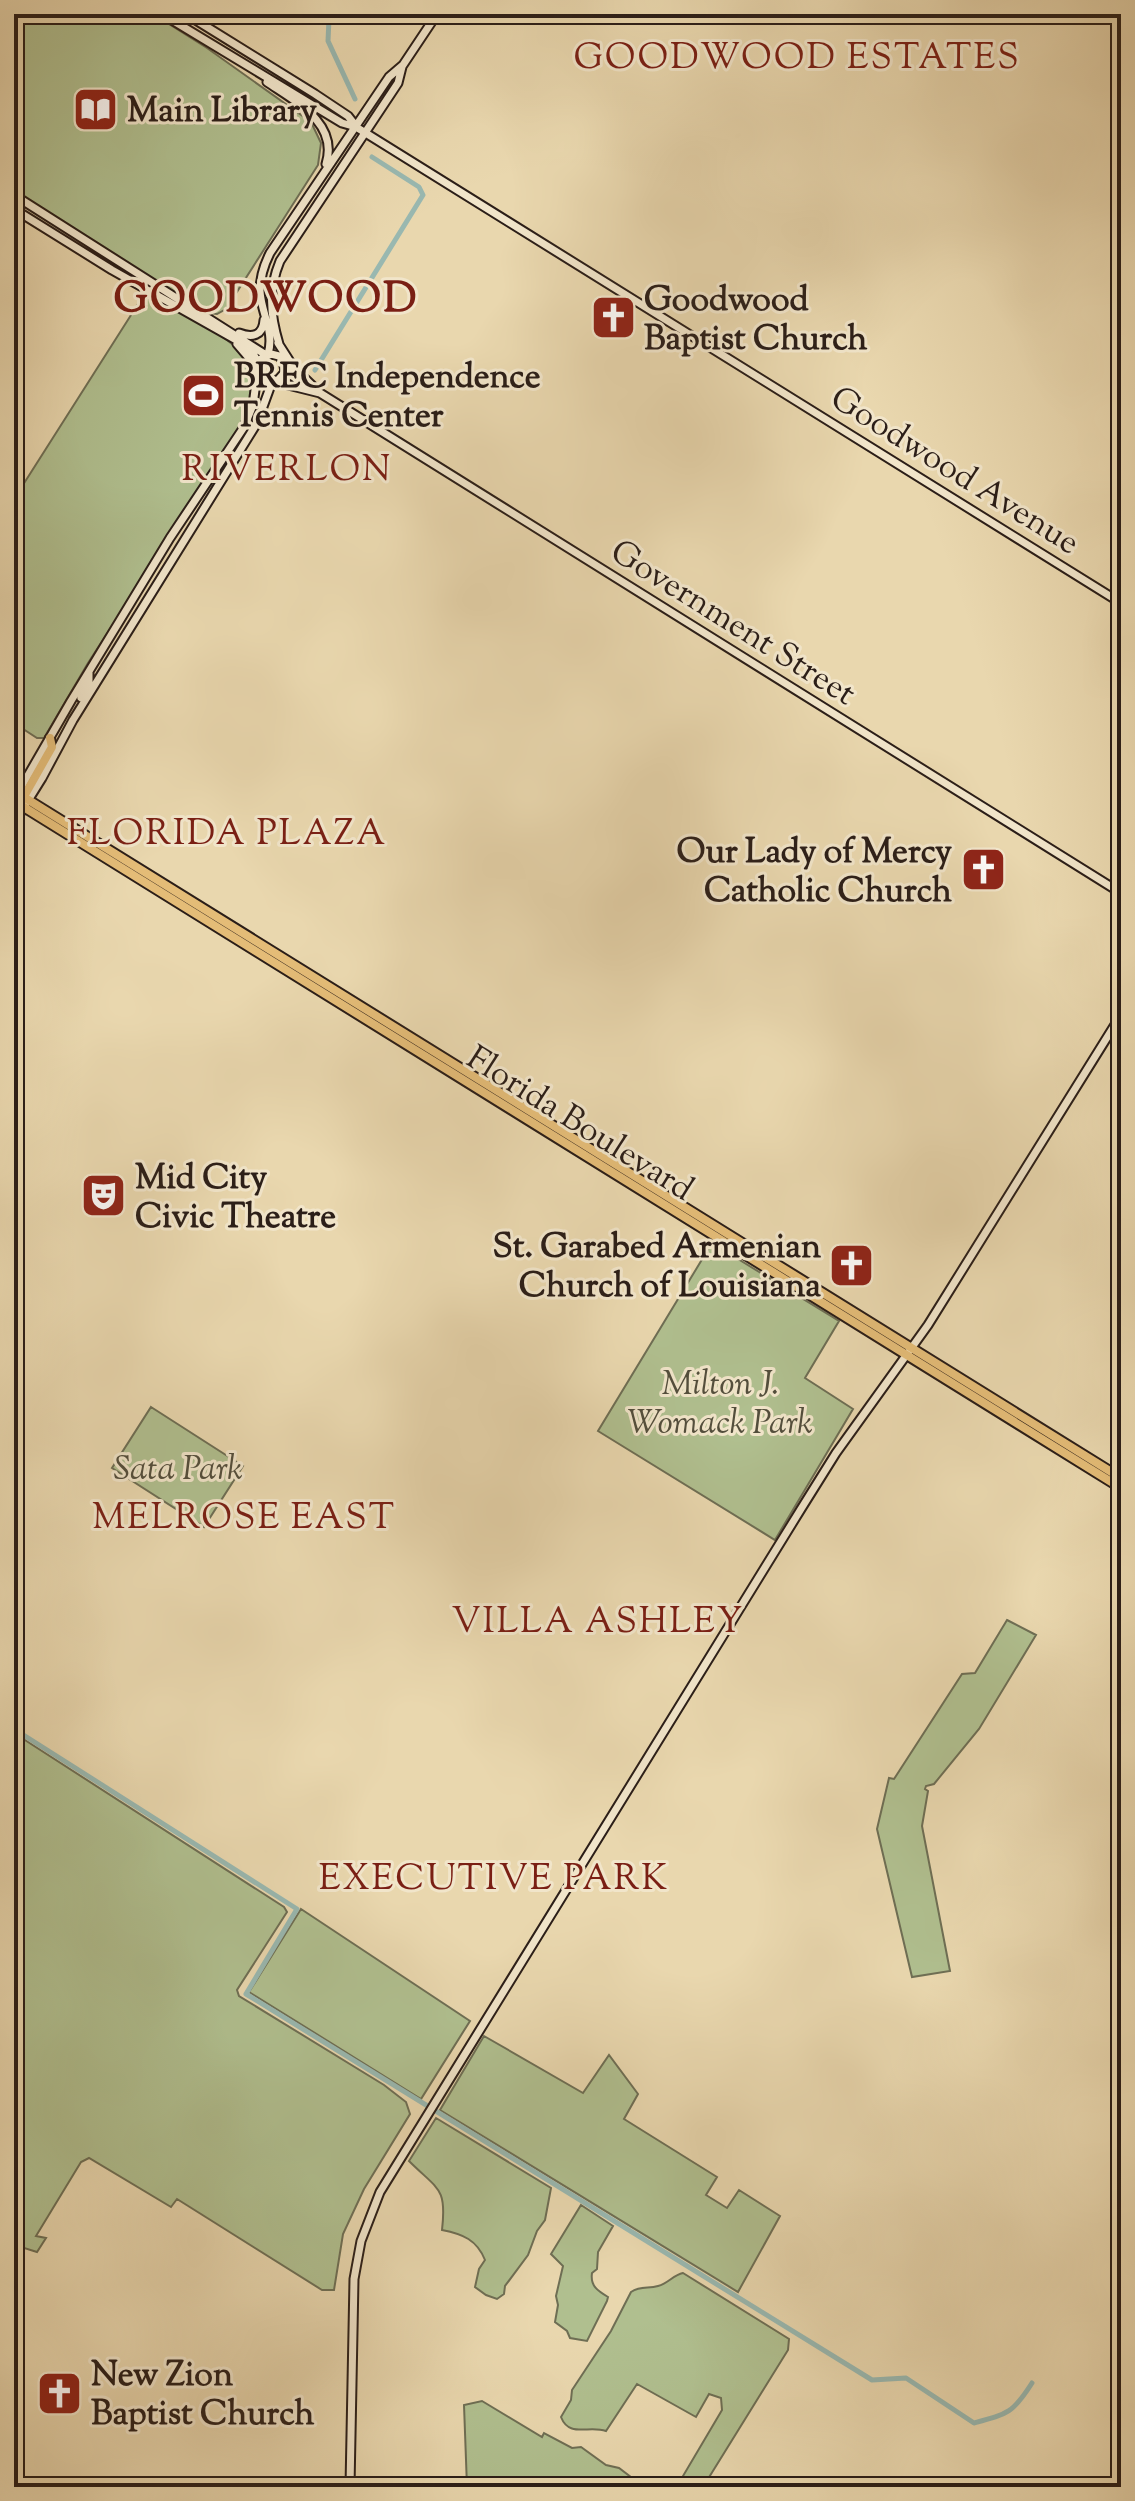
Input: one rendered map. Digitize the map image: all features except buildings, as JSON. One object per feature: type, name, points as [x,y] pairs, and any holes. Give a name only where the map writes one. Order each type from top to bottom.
[{"type":"main road","points":[[162,14],[342,123],[356,127]]},
{"type":"main road","points":[[186,14],[315,94],[348,116],[356,127]]},
{"type":"main road","points":[[14,823],[19,799],[49,755],[52,747],[50,738],[170,538],[244,427],[253,405],[257,367],[267,354],[271,339],[260,290],[265,263],[280,235],[389,77],[403,65],[437,14]]},
{"type":"main road","points":[[232,57],[314,116],[325,130],[329,143],[325,170]]},
{"type":"main road","points":[[19,799],[73,720],[257,423],[274,382],[281,378],[284,365],[272,316],[271,291],[275,271],[290,242],[398,83],[403,65]]},
{"type":"main road","points":[[289,90],[307,97],[315,94]]},
{"type":"main road","name":"Goodwood Avenue","points":[[356,127],[1121,603]]},
{"type":"main road","points":[[14,195],[213,319],[248,347],[263,379],[274,382]]},
{"type":"main road","points":[[14,209],[202,322],[230,333],[267,354],[279,356],[284,365]]},
{"type":"main road","points":[[280,235],[290,242]]},
{"type":"main road","points":[[260,290],[271,291]]},
{"type":"main road","points":[[230,333],[257,335],[264,327],[265,316]]},
{"type":"main road","points":[[230,333],[246,354],[257,384]]},
{"type":"main road","points":[[278,343],[294,368],[312,386]]},
{"type":"main road","name":"Government Street","points":[[284,365],[296,379],[312,386],[1121,893]]},
{"type":"main road","name":"Government Street","points":[[274,382],[320,393]]},
{"type":"main road","points":[[269,392],[286,383]]},
{"type":"main road","points":[[73,720],[71,714],[89,683],[90,670]]},
{"type":"main road","name":"Florida Boulevard","points":[[19,799],[347,1007],[1000,1408],[1121,1488]]},
{"type":"main road","name":"Florida Boulevard","points":[[133,870],[372,1013],[726,1238]]},
{"type":"main road","points":[[347,1007],[369,1016],[372,1013]]},
{"type":"main road","points":[[350,2487],[354,2279],[361,2241],[380,2192],[808,1496],[910,1352],[1121,1015]]},
{"type":"main road","name":"Florida Boulevard","points":[[1000,1408],[1121,1478]]},
{"type":"green space","points":[[14,14],[153,14],[207,48],[311,122],[321,143],[318,165],[226,309],[217,314],[208,313],[14,193]]},
{"type":"green space","points":[[145,293],[220,335],[242,354],[251,375],[245,421],[88,663],[44,738],[37,738],[14,723],[14,499]]},
{"type":"green space","name":"Milton J. Womack Park","points":[[712,1243],[839,1321],[805,1378],[853,1409],[775,1540],[598,1431]]},
{"type":"green space","name":"Sata Park","points":[[151,1407],[243,1466],[204,1527],[112,1468]]},
{"type":"green space","points":[[1007,1620],[1036,1635],[979,1729],[934,1784],[925,1789],[928,1791],[922,1826],[950,1971],[912,1977],[877,1829],[889,1778],[894,1779],[962,1674],[975,1673]]},
{"type":"green space","points":[[14,1733],[284,1907],[287,1912],[237,1990],[239,1996],[384,2085],[406,2102],[410,2114],[364,2189],[343,2234],[334,2290],[322,2290],[177,2199],[171,2207],[89,2158],[81,2162],[36,2236],[46,2238],[37,2252],[24,2248],[14,2229]]},
{"type":"green space","points":[[301,1909],[470,2021],[421,2099],[249,1992]]},
{"type":"green space","points":[[484,2036],[583,2093],[609,2055],[638,2094],[624,2119],[717,2177],[706,2195],[727,2208],[739,2190],[780,2216],[738,2292],[440,2110]]},
{"type":"green space","points":[[436,2118],[551,2188],[545,2220],[528,2255],[505,2286],[504,2294],[497,2299],[475,2287],[479,2269],[485,2260],[482,2253],[468,2239],[442,2230],[443,2205],[438,2190],[409,2161]]},
{"type":"green space","points":[[581,2205],[613,2226],[598,2252],[597,2269],[592,2273],[594,2285],[608,2297],[587,2341],[570,2338],[567,2331],[555,2322],[556,2296],[563,2266],[551,2254]]},
{"type":"green space","points":[[683,2273],[789,2339],[788,2350],[703,2487],[689,2487],[682,2483],[683,2476],[722,2410],[721,2398],[709,2394],[696,2417],[637,2384],[606,2431],[574,2429],[561,2417],[571,2400],[572,2390],[611,2331],[631,2292],[662,2285]]},
{"type":"green space","points":[[482,2401],[542,2437],[544,2433],[572,2448],[581,2447],[606,2465],[619,2468],[644,2487],[467,2487],[464,2405]]},
{"type":"waterway","points":[[326,14],[329,19],[328,41],[355,99]]},
{"type":"waterway","points":[[315,370],[423,195],[419,187],[372,157]]},
{"type":"waterway","points":[[14,1729],[297,1909],[246,1994],[872,2380],[906,2378],[974,2423],[1009,2411],[1032,2383]]},
{"type":"place","name":"Main Library","points":[[96,109]]},
{"type":"place","name":"Goodwood Baptist Church","points":[[613,318]]},
{"type":"place","name":"BREC Independence Tennis Center","points":[[203,395]]},
{"type":"place","name":"Our Lady of Mercy Catholic Church","points":[[983,870]]},
{"type":"place","name":"Mid City Civic Theatre","points":[[104,1196]]},
{"type":"place","name":"St. Garabed Armenian Church of Louisiana","points":[[852,1265]]},
{"type":"place","name":"New Zion Baptist Church","points":[[60,2393]]},
{"type":"district","name":"GOODWOOD ESTATES","points":[[797,55]]},
{"type":"district","name":"GOODWOOD","points":[[266,296]]},
{"type":"district","name":"RIVERLON","points":[[287,467]]},
{"type":"district","name":"FLORIDA PLAZA","points":[[227,831]]},
{"type":"district","name":"MELROSE EAST","points":[[244,1515]]},
{"type":"district","name":"VILLA ASHLEY","points":[[598,1619]]},
{"type":"district","name":"EXECUTIVE PARK","points":[[494,1876]]}]
